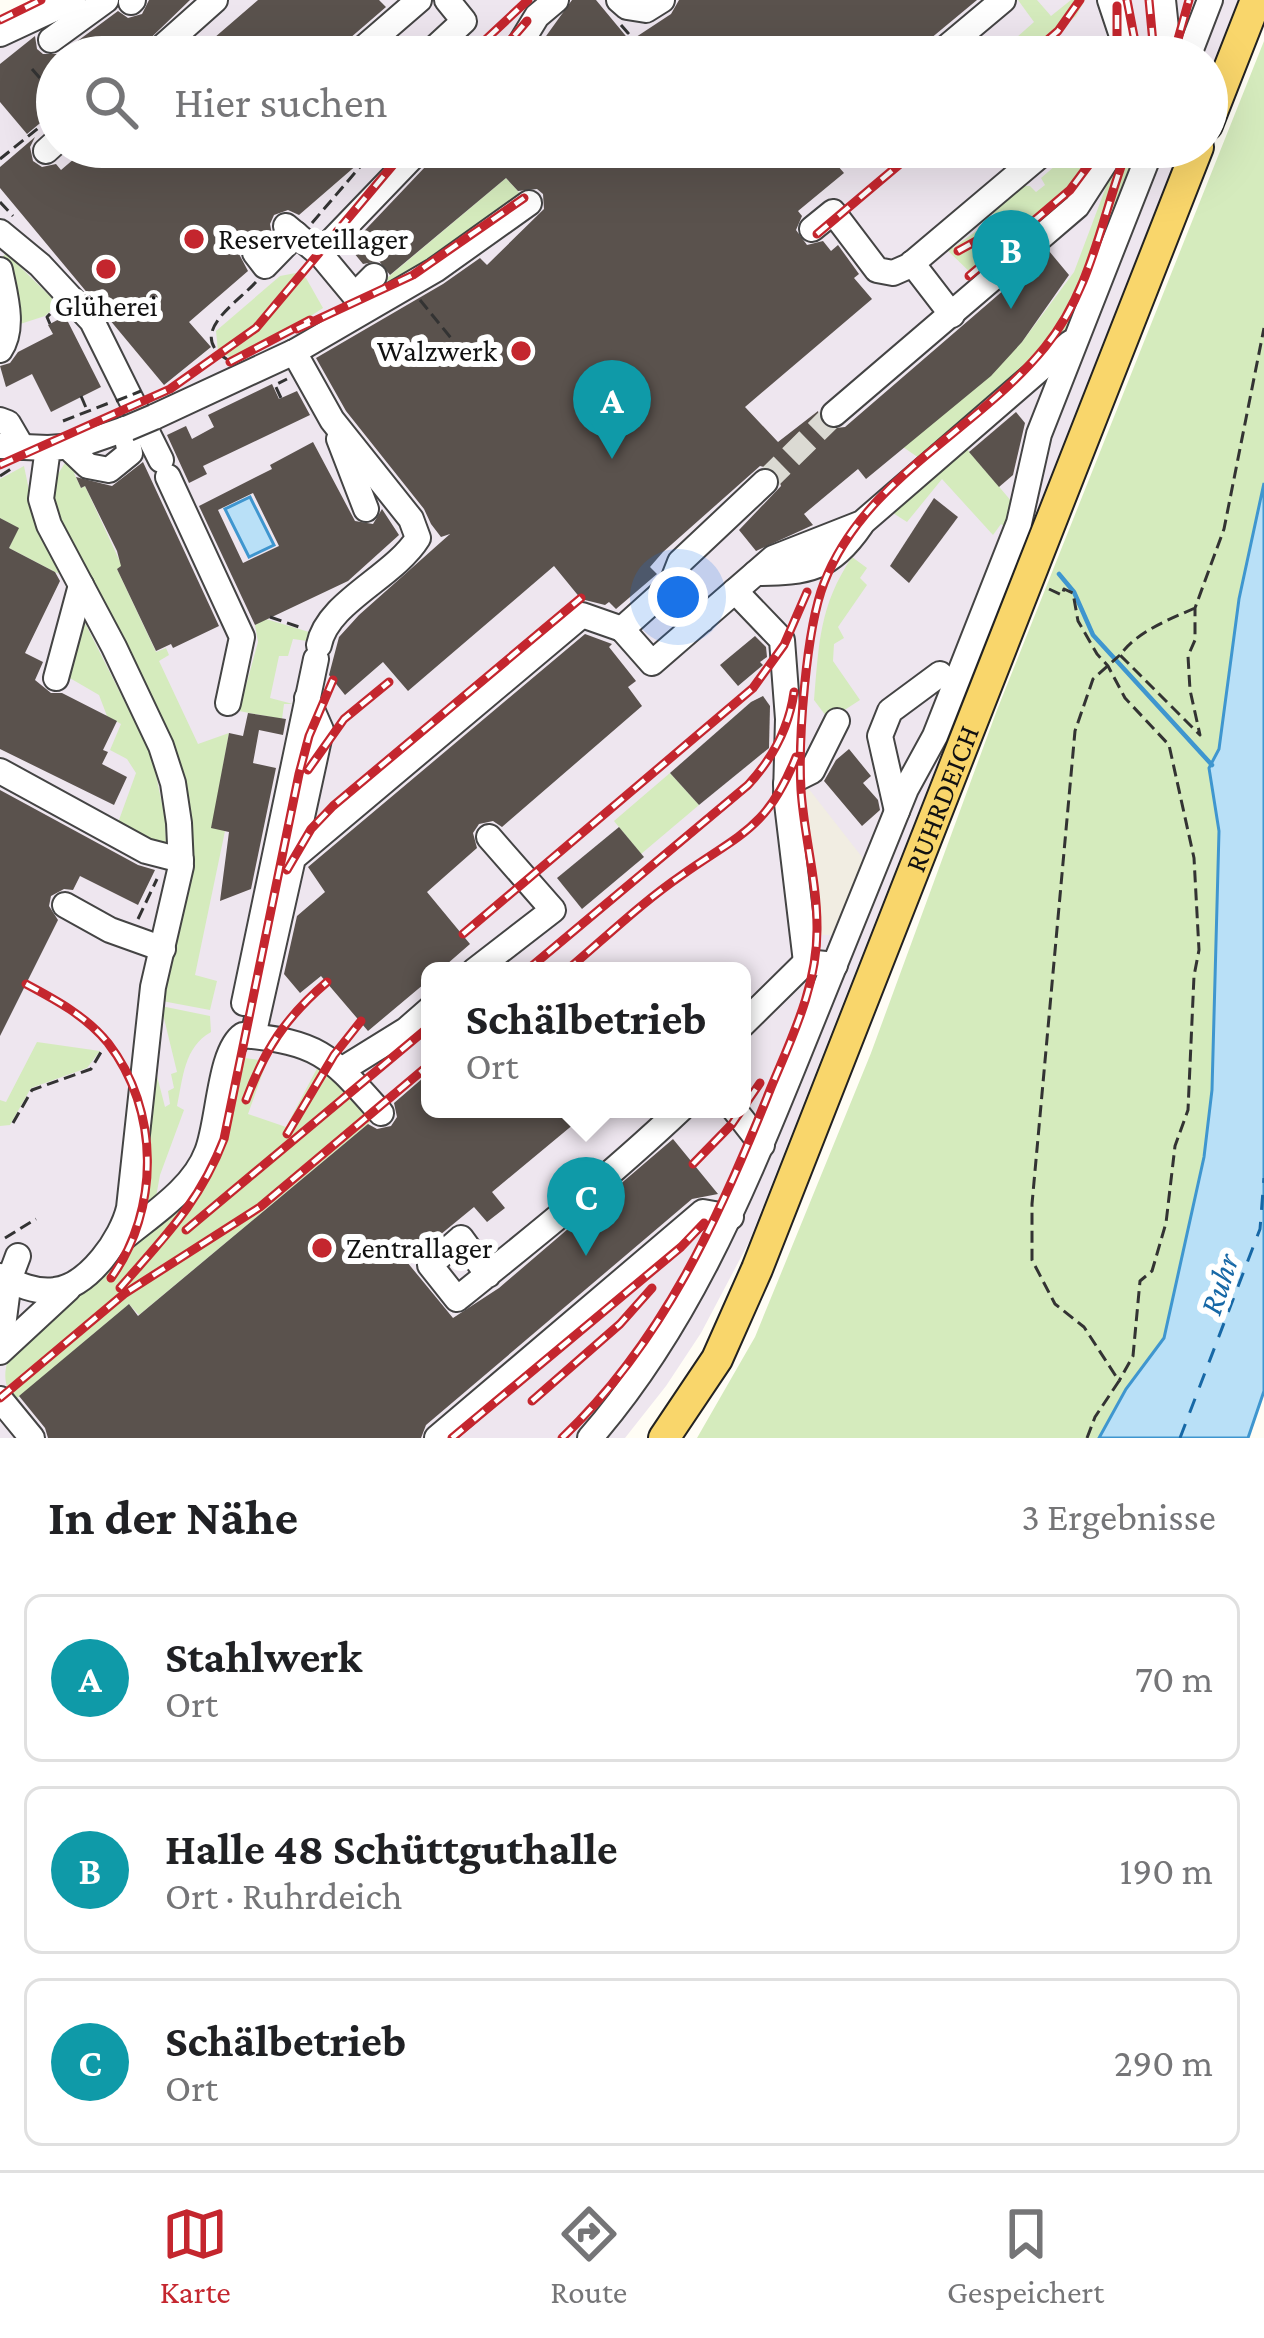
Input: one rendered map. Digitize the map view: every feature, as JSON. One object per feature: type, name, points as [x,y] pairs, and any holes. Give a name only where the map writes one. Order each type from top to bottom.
[{"type":"main road","points":[[1228,71],[1256,0]]},
{"type":"main road","name":"RUHRDEICH","points":[[664,1438],[717,1359],[757,1269],[1190,168]]},
{"type":"lane","points":[[0,34],[73,0]]},
{"type":"lane","points":[[175,36],[215,0]]},
{"type":"lane","points":[[377,36],[419,0]]},
{"type":"lane","points":[[447,0],[464,21],[448,36]]},
{"type":"lane","points":[[525,36],[537,16],[556,0]]},
{"type":"lane","points":[[620,0],[627,8],[646,10],[662,0]]},
{"type":"lane","points":[[960,36],[1003,0]]},
{"type":"lane","points":[[1109,0],[1122,36]]},
{"type":"lane","points":[[1163,0],[1167,36]]},
{"type":"lane","points":[[1196,36],[1210,0]]},
{"type":"lane","points":[[58,36],[124,1]]},
{"type":"lane","points":[[319,254],[402,168]]},
{"type":"lane","points":[[812,229],[832,212],[877,270],[892,273],[912,263],[1025,168]]},
{"type":"lane","points":[[834,413],[1035,251],[1077,206],[1101,168]]},
{"type":"lane","points":[[590,1438],[652,1357],[731,1217],[1019,523],[1039,434],[1144,168]]},
{"type":"lane","points":[[0,419],[8,423],[14,452],[58,448],[127,429],[294,352],[360,302],[435,270],[529,203]]},
{"type":"lane","points":[[255,253],[265,266],[291,230],[319,254],[360,302]]},
{"type":"lane","points":[[0,232],[40,265],[92,321],[165,469],[242,638],[228,703]]},
{"type":"lane","points":[[912,263],[952,315]]},
{"type":"lane","points":[[0,270],[7,340],[0,350]]},
{"type":"lane","points":[[863,289],[884,271]]},
{"type":"lane","points":[[360,302],[374,276]]},
{"type":"lane","points":[[293,858],[583,615],[622,629],[652,663],[784,552],[862,524],[1056,358],[1079,332]]},
{"type":"lane","points":[[294,352],[332,420],[366,509]]},
{"type":"lane","points":[[245,1037],[318,646],[328,620],[428,535],[352,438],[332,420]]},
{"type":"lane","points":[[58,448],[41,481],[44,512],[168,762],[177,803],[129,1208],[125,1226],[109,1250]]},
{"type":"lane","points":[[622,629],[671,585],[680,562],[765,482]]},
{"type":"lane","points":[[56,679],[81,585]]},
{"type":"lane","points":[[671,585],[702,620]]},
{"type":"lane","points":[[735,591],[779,633],[784,645],[787,784],[806,962]]},
{"type":"lane","points":[[897,811],[880,736],[890,711],[940,674]]},
{"type":"lane","points":[[0,1351],[202,1165],[229,1052],[245,1037],[293,858],[321,730],[307,698]]},
{"type":"lane","points":[[787,784],[812,771],[837,721]]},
{"type":"lane","points":[[0,771],[172,863]]},
{"type":"lane","points":[[486,962],[553,910],[490,837]]},
{"type":"lane","points":[[65,905],[110,930],[163,950]]},
{"type":"lane","points":[[806,962],[835,965]]},
{"type":"lane","points":[[751,1016],[806,962]]},
{"type":"lane","points":[[343,1070],[421,1017]]},
{"type":"lane","points":[[245,1037],[305,1044],[343,1070],[381,1113]]},
{"type":"lane","points":[[488,1275],[456,1232],[430,1265],[452,1304],[488,1275],[671,1118]]},
{"type":"lane","points":[[741,1118],[762,1145]]},
{"type":"lane","points":[[437,1438],[703,1212],[731,1217]]},
{"type":"lane","points":[[0,1351],[8,1262],[51,1291],[74,1284]]},
{"type":"lane","points":[[2,1405],[32,1438]]},
{"type":"path","points":[[32,69],[36,74]]},
{"type":"path","points":[[0,159],[36,130]]},
{"type":"path","points":[[411,290],[451,338]]},
{"type":"path","points":[[50,324],[47,317],[61,304]]},
{"type":"path","points":[[1119,655],[1200,735],[1188,656],[1195,640],[1195,608],[1224,529],[1264,328]]},
{"type":"path","points":[[275,385],[281,398]]},
{"type":"path","points":[[63,421],[141,391]]},
{"type":"path","points":[[81,397],[88,411]]},
{"type":"path","points":[[0,476],[14,452]]},
{"type":"path","points":[[1043,586],[1061,595],[1064,589],[1073,593],[1078,621],[1097,655],[1110,663],[1125,698],[1169,745],[1195,858],[1199,950],[1189,1109],[1175,1146],[1162,1239],[1152,1271],[1140,1281],[1133,1355],[1087,1438]]},
{"type":"path","points":[[1119,1381],[1084,1327],[1055,1304],[1032,1260],[1031,1204],[1075,731],[1093,679],[1128,644],[1195,608]]},
{"type":"path","points":[[270,617],[318,646]]},
{"type":"path","points":[[137,921],[172,863]]},
{"type":"path","points":[[14,1123],[32,1090],[91,1069],[101,1052]]},
{"type":"path","points":[[8,1262],[36,1219]]},
{"type":"shaded area","points":[[57,0],[1238,0],[1224,36],[36,36],[36,168],[1172,168],[749,1242],[701,1333],[625,1438],[0,1438],[0,26]]},
{"type":"shaded area","points":[[805,784],[862,857],[863,869],[838,931],[831,935],[821,935]]},
{"type":"green space","points":[[1018,0],[1037,0],[1051,16],[1071,0],[1085,0],[1076,16],[1053,36],[1018,36],[1034,22]]},
{"type":"green space","points":[[1264,41],[1264,483],[1240,597],[1219,749],[1209,768],[1219,830],[1212,1090],[1204,1157],[1164,1338],[1126,1389],[1099,1438],[697,1438],[755,1337],[871,1053],[997,710],[1213,168],[1228,168],[1228,131]]},
{"type":"green space","points":[[1053,168],[1092,168],[1081,185],[974,276],[944,247],[953,248],[994,218],[992,206],[1016,186],[1030,186],[1036,192],[1045,185],[1041,178]]},
{"type":"green space","points":[[1113,168],[1135,168],[1081,307],[1065,333],[919,458],[903,447],[1022,342],[1074,272]]},
{"type":"green space","points":[[506,178],[527,201],[391,289],[387,278]]},
{"type":"green space","points":[[6,253],[58,304],[45,316],[14,326],[1,259]]},
{"type":"green space","points":[[296,273],[306,278],[323,308],[232,358],[218,351],[216,331],[280,276]]},
{"type":"green space","points":[[967,449],[1012,502],[1005,527],[1001,524],[993,535],[942,479],[907,522],[890,511],[950,459]]},
{"type":"green space","points":[[68,458],[81,468],[74,473],[81,488],[85,486],[122,566],[117,569],[156,652],[166,648],[169,655],[159,661],[198,744],[229,733],[212,827],[225,831],[195,975],[217,981],[210,1010],[162,1001],[188,837],[53,512],[53,482]]},
{"type":"green space","points":[[24,466],[36,524],[59,574],[9,548],[18,528],[0,518],[0,479]]},
{"type":"green space","points":[[852,557],[867,568],[860,578],[867,585],[838,627],[844,638],[834,644],[833,661],[860,700],[829,720],[814,700],[820,643],[833,592]]},
{"type":"green space","points":[[266,619],[309,632],[307,641],[293,639],[288,656],[279,656],[270,698],[293,704],[284,704],[282,719],[239,711],[258,642],[255,625]]},
{"type":"green space","points":[[84,621],[152,756],[165,818],[166,843],[157,849],[115,831],[136,773],[127,759],[110,750],[121,724],[107,716],[99,695],[68,677],[74,624]]},
{"type":"green space","points":[[670,773],[699,805],[641,854],[614,821]]},
{"type":"green space","points":[[161,1006],[210,1016],[211,1032],[195,1046],[186,1064],[177,1106],[184,1110],[156,1197],[140,1208],[156,1072],[165,1107],[170,1104],[168,1091],[174,1088],[171,1074],[177,1072]]},
{"type":"green space","points":[[37,1042],[100,1051],[87,1068],[31,1088],[10,1125],[0,1126],[0,1100],[6,1102]]},
{"type":"green space","points":[[237,1057],[267,1061],[248,1114],[286,1127],[321,1061],[374,1119],[139,1315],[129,1304],[15,1400],[5,1373],[16,1345],[191,1191]]},
{"type":"water","name":"Ruhr","points":[[1264,483],[1264,1391],[1248,1438],[1099,1438],[1126,1389],[1164,1338],[1204,1157],[1212,1090],[1219,831],[1209,768],[1219,749],[1239,599]]},
{"type":"water","points":[[250,497],[274,545],[249,557],[225,509]]},
{"type":"building","points":[[149,0],[190,0],[153,36],[84,36],[118,11],[128,18],[142,14]]},
{"type":"building","points":[[258,0],[379,0],[386,7],[352,36],[216,36]]},
{"type":"building","points":[[572,0],[596,0],[626,36],[546,36]]},
{"type":"building","points":[[679,0],[977,0],[934,36],[638,36],[671,14]]},
{"type":"building","points":[[35,36],[36,126],[27,134],[0,102],[0,64]]},
{"type":"building","points":[[35,137],[30,147],[36,168],[353,168],[299,215],[288,210],[274,215],[272,235],[266,241],[254,237],[244,241],[239,254],[248,271],[189,322],[211,347],[164,385],[0,188],[0,167]]},
{"type":"building","points":[[424,168],[840,168],[844,173],[798,211],[802,216],[796,230],[807,245],[823,241],[831,251],[838,245],[859,274],[854,278],[872,299],[745,407],[778,442],[818,411],[827,429],[845,427],[1049,251],[1069,275],[1022,342],[991,376],[866,479],[858,469],[804,514],[813,525],[756,551],[739,530],[781,486],[776,470],[760,466],[663,552],[650,567],[657,574],[616,609],[609,602],[581,599],[554,566],[408,691],[383,662],[345,695],[329,675],[339,637],[450,534],[441,537],[431,524],[346,411],[316,358],[480,258],[487,265],[544,209],[543,194],[537,189],[518,191],[506,178],[390,275],[379,261],[363,264],[349,247]]},
{"type":"building","points":[[65,316],[101,387],[51,412],[32,374],[6,387],[0,366],[53,334],[48,325]]},
{"type":"building","points":[[272,384],[279,399],[297,391],[310,415],[203,466],[207,474],[189,483],[167,435],[186,426],[192,439],[214,427],[208,415]]},
{"type":"building","points":[[1016,412],[1025,423],[1013,475],[999,487],[969,452]]},
{"type":"building","points":[[313,442],[355,521],[373,524],[382,509],[399,535],[348,581],[255,625],[199,506],[272,469],[270,465]],"holes":[[[253,493],[279,546],[243,563],[218,510]]]},
{"type":"building","points":[[143,462],[219,626],[156,651],[117,569],[121,566],[117,551],[76,477],[112,486]]},
{"type":"building","points":[[934,498],[958,517],[909,583],[890,566]]},
{"type":"building","points":[[0,518],[19,528],[9,548],[55,572],[60,581],[25,653],[43,662],[35,680],[51,693],[62,693],[117,721],[103,750],[108,752],[102,764],[127,777],[114,805],[0,749]]},
{"type":"building","points":[[585,634],[612,644],[609,647],[636,681],[628,687],[642,706],[502,827],[493,821],[479,824],[473,833],[477,848],[427,892],[470,944],[449,962],[421,962],[421,987],[368,1031],[321,976],[300,993],[284,974],[297,916],[325,892],[308,867]]},
{"type":"building","points":[[755,636],[766,647],[767,657],[738,686],[720,665]]},
{"type":"building","points":[[763,696],[770,706],[769,748],[699,805],[670,773]]},
{"type":"building","points":[[248,713],[286,719],[283,735],[259,730],[253,763],[276,768],[251,889],[220,901],[229,832],[211,828],[229,733],[243,736]]},
{"type":"building","points":[[849,749],[871,776],[863,783],[878,800],[880,810],[862,826],[824,781]]},
{"type":"building","points":[[0,790],[155,870],[138,905],[80,876],[73,890],[51,896],[49,906],[58,920],[0,1036]]},
{"type":"building","points":[[619,827],[644,857],[582,909],[557,878]]},
{"type":"building","name":"Zentrallager","points":[[421,1080],[421,1118],[581,1118],[492,1192],[505,1208],[487,1222],[474,1207],[407,1262],[453,1318],[499,1288],[673,1139],[718,1194],[692,1199],[426,1425],[421,1438],[48,1438],[19,1396],[129,1304],[138,1316],[368,1124],[377,1129],[391,1126],[397,1117],[394,1103]]},
{"type":"waterway","points":[[1059,574],[1074,592],[1093,635],[1212,765]]},
{"type":"ferry route","points":[[1180,1438],[1260,1229],[1264,1178]]},
{"type":"tunnel","points":[[765,482],[834,414]]},
{"type":"railway","points":[[0,20],[41,0]]},
{"type":"railway","points":[[489,36],[528,0]]},
{"type":"railway","points":[[1052,36],[1080,0]]},
{"type":"railway","points":[[1127,0],[1134,36]]},
{"type":"railway","points":[[1149,0],[1152,36]]},
{"type":"railway","points":[[1179,36],[1189,0]]},
{"type":"railway","points":[[1117,6],[1117,36]]},
{"type":"railway","points":[[514,36],[527,21]]},
{"type":"railway","points":[[0,465],[170,389],[256,328],[390,168]]},
{"type":"railway","points":[[817,234],[895,168]]},
{"type":"railway","points":[[969,276],[1070,190],[1086,168]]},
{"type":"railway","points":[[562,1438],[630,1361],[685,1276],[730,1185],[802,1010],[813,969],[817,926],[801,790],[802,715],[812,628],[824,583],[842,546],[866,513],[1018,377],[1061,325],[1085,276],[1121,168]]},
{"type":"railway","points":[[297,329],[413,275],[524,198]]},
{"type":"railway","points":[[958,251],[1016,219]]},
{"type":"railway","points":[[230,362],[310,320]]},
{"type":"railway","points":[[463,934],[753,688],[784,645],[807,592]]},
{"type":"railway","points":[[287,870],[311,829],[333,806],[581,598]]},
{"type":"railway","points":[[120,1288],[192,1201],[224,1139],[299,774],[333,680]]},
{"type":"railway","points":[[308,770],[344,719],[389,682]]},
{"type":"railway","points":[[537,962],[748,785],[778,742],[794,692]]},
{"type":"railway","points":[[576,962],[652,897],[750,828],[774,800],[796,757]]},
{"type":"railway","points":[[246,1100],[278,1035],[327,982]]},
{"type":"railway","points":[[26,984],[70,1009],[99,1033],[125,1070],[137,1098],[145,1129],[145,1191],[139,1222],[111,1278]]},
{"type":"railway","points":[[287,1134],[334,1055],[361,1021]]},
{"type":"railway","points":[[186,1230],[421,1034]]},
{"type":"railway","points":[[0,1398],[124,1294],[260,1207],[421,1072]]},
{"type":"railway","points":[[751,1096],[760,1083]]},
{"type":"railway","points":[[693,1164],[736,1118]]},
{"type":"railway","points":[[452,1438],[704,1223]]},
{"type":"railway","points":[[532,1401],[620,1324],[652,1288]]},
{"type":"place","name":"Reserveteillager","points":[[194,239]]},
{"type":"place","name":"Glüherei","points":[[106,269]]},
{"type":"place","name":"Halle 48 Schüttguthalle","points":[[1011,309]]},
{"type":"place","name":"Walzwerk","points":[[521,351]]},
{"type":"place","name":"Stahlwerk","points":[[612,459]]},
{"type":"place","name":"Zentrallager","points":[[322,1248]]},
{"type":"place","name":"Schälbetrieb","points":[[586,1256]]}]
